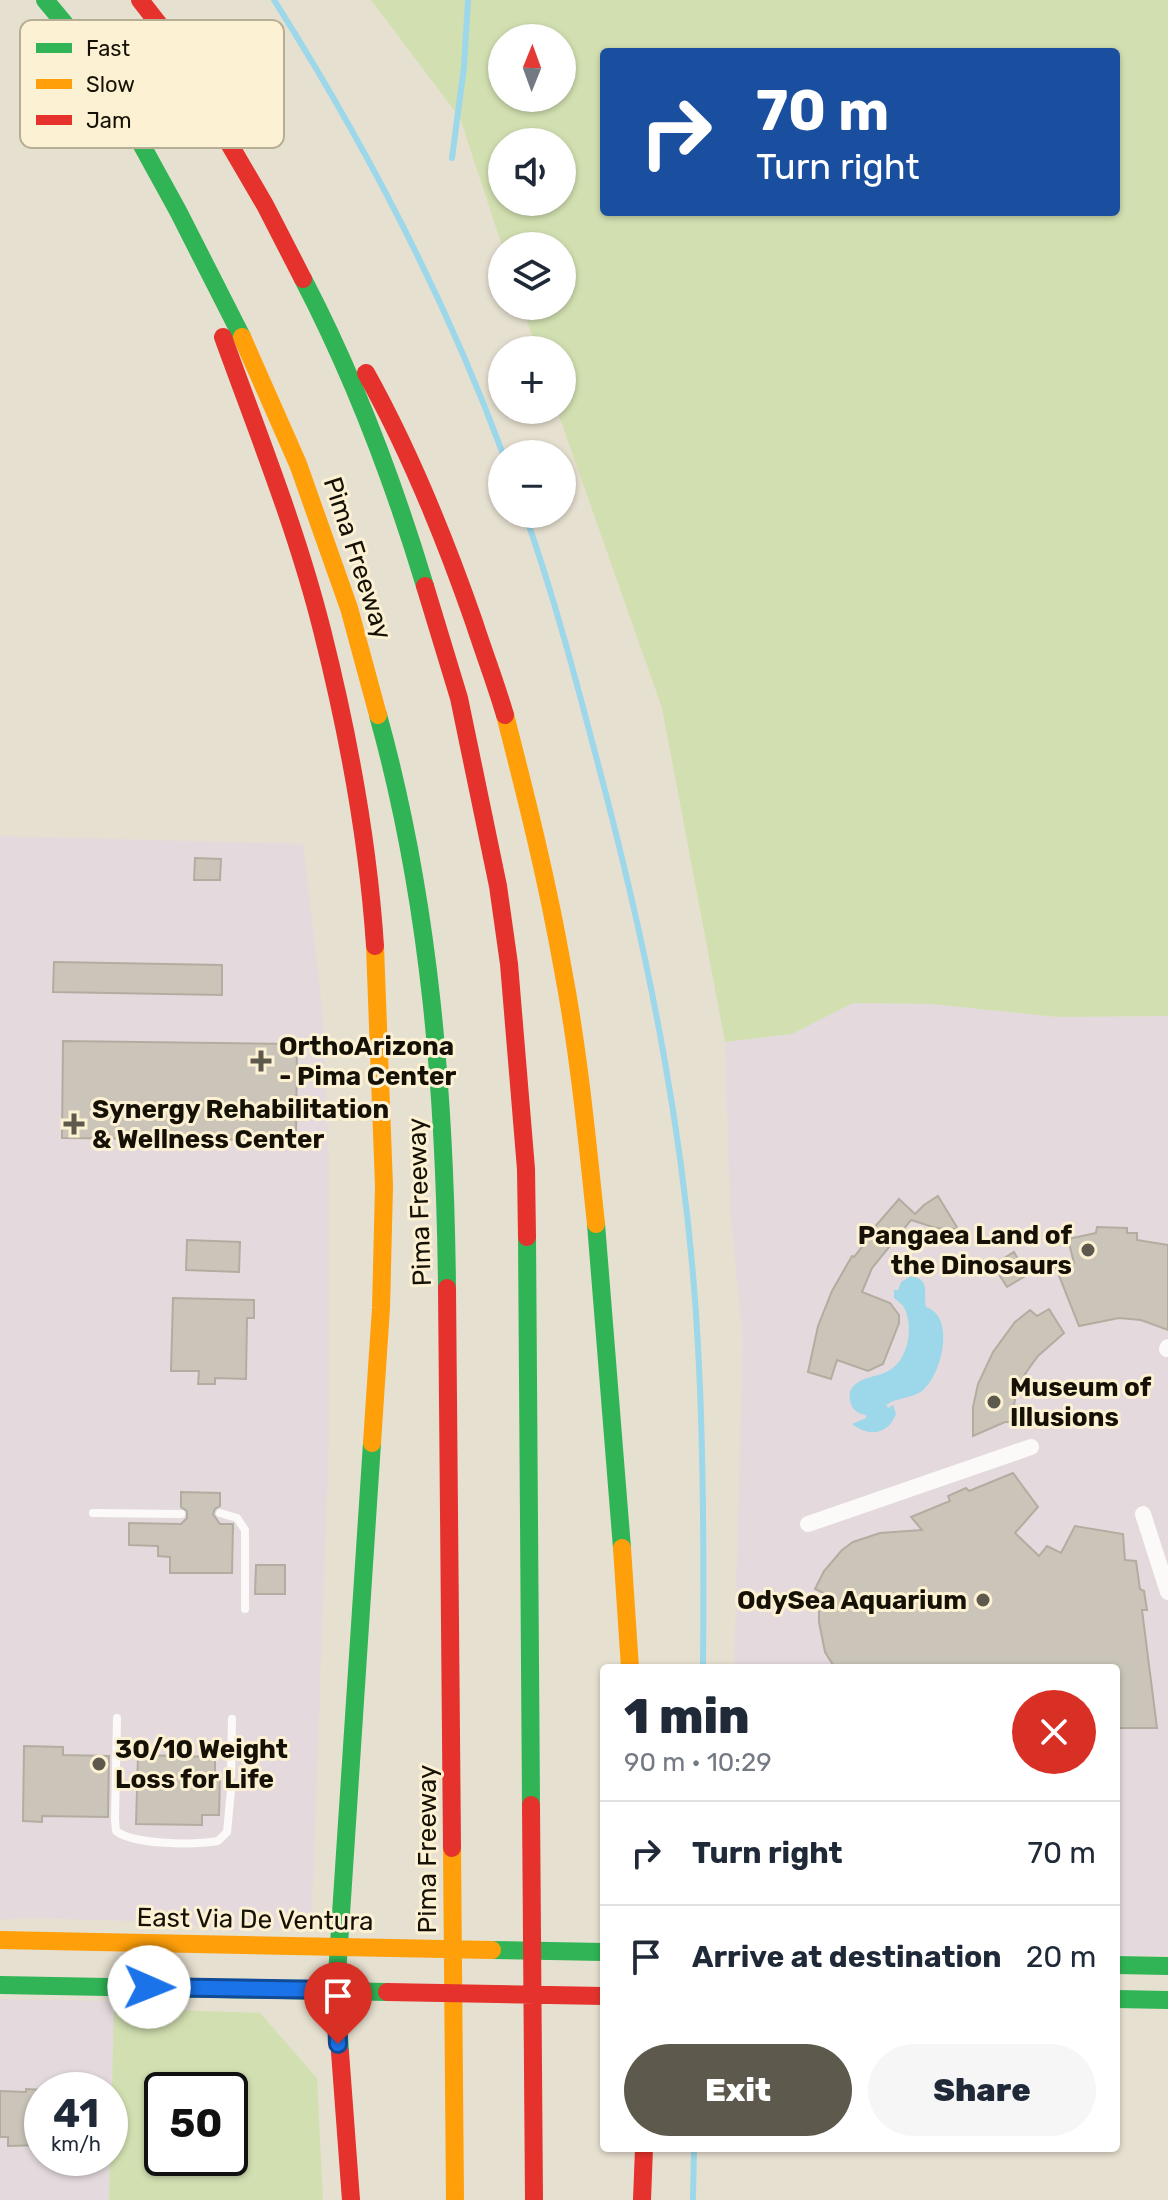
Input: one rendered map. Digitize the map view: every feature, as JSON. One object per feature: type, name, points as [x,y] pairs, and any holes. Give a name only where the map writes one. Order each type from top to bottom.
[{"type":"main road","name":"Pima Freeway","points":[[45,0],[62,20]]},
{"type":"main road","name":"Pima Freeway","points":[[140,0],[156,20]]},
{"type":"main road","name":"Pima Freeway","points":[[143,148],[232,316],[272,401],[318,515],[378,710],[398,787],[417,885],[432,989],[446,1195],[455,2200]]},
{"type":"main road","name":"Pima Freeway","points":[[232,148],[324,319],[378,445],[405,520],[459,698],[498,886],[511,979],[526,1169],[534,2200]]},
{"type":"main road","points":[[265,205],[378,393],[424,485],[495,678],[521,772],[557,926],[584,1101],[597,1224],[630,1664]]},
{"type":"main road","points":[[178,211],[290,522],[322,628],[352,761],[373,920],[383,1171],[381,1308],[336,1990],[351,2200]]},
{"type":"main road","name":"East Via De Ventura","points":[[0,1940],[600,1952]]},
{"type":"main road","points":[[1120,1965],[1168,1966]]},
{"type":"main road","points":[[0,1985],[600,1996]]},
{"type":"main road","points":[[1120,1999],[1168,2000]]},
{"type":"main road","points":[[642,2200],[644,2152]]},
{"type":"street","points":[[808,1524],[1031,1447]]},
{"type":"street","points":[[1143,1514],[1168,1592]]},
{"type":"lane","points":[[93,1513],[181,1514]]},
{"type":"lane","points":[[220,1513],[237,1518],[245,1530],[245,1609]]},
{"type":"lane","points":[[117,1718],[115,1820],[116,1831],[122,1835],[137,1840],[218,1841],[227,1832],[231,1790]]},
{"type":"lane","points":[[231,1776],[232,1719]]},
{"type":"shaded area","points":[[0,836],[303,844],[322,1007],[329,1155],[329,1441],[312,1910],[292,1928],[231,1932],[172,1922],[0,1920]]},
{"type":"shaded area","points":[[853,1003],[932,1004],[1057,1017],[1168,1016],[1168,1956],[1120,1955],[1120,1664],[734,1664],[743,1340],[730,1209],[725,1042],[792,1034]]},
{"type":"shaded area","points":[[0,1999],[115,2001],[113,2072],[24,2072],[24,2176],[110,2176],[109,2200],[0,2200]]},
{"type":"green space","points":[[371,0],[1168,0],[1168,1016],[1057,1017],[932,1004],[853,1003],[792,1034],[725,1042],[662,708],[576,464],[576,440],[568,440],[562,424],[576,424],[576,336],[532,336],[527,320],[576,320],[576,232],[497,232],[492,216],[576,216],[576,128],[488,128],[488,203],[460,118]]},
{"type":"green space","points":[[114,2008],[260,2013],[317,2078],[323,2200],[109,2200],[110,2176],[128,2176],[128,2072],[112,2072]]},
{"type":"water","points":[[911,1276],[924,1284],[926,1307],[941,1322],[943,1347],[940,1360],[922,1391],[886,1405],[888,1408],[893,1405],[896,1414],[888,1426],[877,1432],[865,1431],[852,1424],[866,1418],[866,1415],[852,1407],[850,1391],[859,1381],[894,1367],[903,1355],[908,1338],[908,1321],[903,1306],[894,1298],[894,1290],[898,1290],[901,1282]]},
{"type":"building","points":[[195,858],[221,859],[220,880],[194,880]]},
{"type":"building","points":[[54,962],[222,965],[222,995],[53,992]]},
{"type":"building","points":[[63,1041],[297,1044],[296,1140],[62,1138]]},
{"type":"building","points":[[938,1196],[958,1229],[936,1228],[911,1220],[872,1268],[862,1292],[890,1303],[899,1315],[899,1323],[883,1364],[868,1371],[837,1360],[831,1379],[808,1372],[818,1326],[832,1291],[852,1256],[868,1239],[866,1237],[899,1199],[915,1214]]},
{"type":"building","points":[[1097,1227],[1127,1228],[1127,1233],[1137,1233],[1137,1240],[1168,1245],[1168,1330],[1141,1320],[1119,1318],[1079,1326],[1056,1268],[1074,1263],[1068,1239],[1096,1233]]},
{"type":"building","points":[[187,1240],[240,1242],[239,1272],[186,1270]]},
{"type":"building","points":[[1014,1252],[1027,1275],[1007,1287],[993,1265]]},
{"type":"building","points":[[173,1298],[254,1300],[254,1318],[247,1318],[246,1379],[215,1378],[215,1384],[198,1384],[199,1371],[171,1371]]},
{"type":"building","points":[[1049,1309],[1064,1333],[1038,1356],[1025,1374],[1016,1394],[1011,1422],[973,1436],[973,1407],[978,1384],[993,1352],[1015,1322],[1030,1310],[1037,1316]]},
{"type":"building","name":"OdySea Aquarium","points":[[1013,1473],[1038,1507],[1015,1533],[1039,1556],[1047,1546],[1061,1553],[1075,1526],[1123,1534],[1125,1560],[1136,1561],[1140,1589],[1144,1591],[1147,1610],[1142,1610],[1157,1728],[1120,1728],[1120,1664],[832,1664],[825,1652],[819,1622],[819,1607],[824,1593],[815,1589],[824,1571],[853,1542],[880,1533],[922,1530],[911,1517],[950,1501],[948,1496],[966,1488],[969,1491]]},
{"type":"building","points":[[181,1492],[220,1493],[220,1506],[213,1514],[220,1524],[233,1524],[232,1573],[170,1573],[170,1557],[158,1556],[158,1546],[129,1545],[129,1523],[181,1524],[187,1518],[187,1511],[181,1507]]},
{"type":"building","points":[[256,1565],[285,1565],[285,1594],[255,1594]]},
{"type":"building","points":[[24,1746],[63,1747],[63,1755],[109,1756],[108,1817],[42,1816],[42,1822],[23,1821]]},
{"type":"building","points":[[138,1755],[215,1757],[215,1776],[220,1776],[219,1815],[202,1815],[202,1825],[136,1824]]},
{"type":"building","points":[[0,2091],[24,2092],[24,2146],[8,2146],[8,2137],[0,2137]]},
{"type":"waterway","points":[[274,0],[340,109],[429,278],[498,440]]},
{"type":"waterway","points":[[452,158],[464,67],[468,0]]},
{"type":"waterway","points":[[530,528],[564,638],[617,836],[649,980],[675,1126],[693,1273],[698,1347],[703,1508],[703,1664]]},
{"type":"waterway","points":[[693,2200],[694,2152]]},
{"type":"traffic: fast","points":[[45,0],[62,20]]},
{"type":"traffic: fast","points":[[143,148],[242,337]]},
{"type":"traffic: fast","points":[[303,279],[339,353],[371,430],[425,586]]},
{"type":"traffic: fast","points":[[378,715],[410,856],[431,999],[443,1143],[447,1288]]},
{"type":"traffic: fast","points":[[596,1224],[622,1548]]},
{"type":"traffic: fast","points":[[527,1237],[531,1805]]},
{"type":"traffic: fast","points":[[340,2052],[336,1990],[372,1443]]},
{"type":"traffic: fast","points":[[492,1950],[600,1952]]},
{"type":"traffic: fast","points":[[1120,1965],[1168,1966]]},
{"type":"traffic: fast","points":[[0,1985],[387,1992]]},
{"type":"traffic: fast","points":[[1120,1999],[1168,2000]]},
{"type":"traffic: slow","points":[[242,337],[298,464],[349,608],[378,715]]},
{"type":"traffic: slow","points":[[505,715],[544,874],[569,1002],[596,1224]]},
{"type":"traffic: slow","points":[[372,1443],[381,1308],[384,1186],[375,946]]},
{"type":"traffic: slow","points":[[622,1548],[630,1664]]},
{"type":"traffic: slow","points":[[452,1848],[455,2200]]},
{"type":"traffic: slow","points":[[0,1940],[492,1950]]},
{"type":"traffic: jam","points":[[140,0],[156,20]]},
{"type":"traffic: jam","points":[[232,148],[303,279]]},
{"type":"traffic: jam","points":[[223,337],[289,519],[322,630],[356,787],[375,946]]},
{"type":"traffic: jam","points":[[366,373],[412,464],[438,526],[505,715]]},
{"type":"traffic: jam","points":[[425,586],[459,698],[498,886],[509,964],[526,1169],[527,1237]]},
{"type":"traffic: jam","points":[[447,1288],[452,1848]]},
{"type":"traffic: jam","points":[[531,1805],[534,2200]]},
{"type":"traffic: jam","points":[[387,1992],[600,1996]]},
{"type":"traffic: jam","points":[[340,2052],[351,2200]]},
{"type":"traffic: jam","points":[[642,2200],[644,2152]]},
{"type":"place","name":"OrthoArizona - Pima Center","points":[[261,1061]]},
{"type":"place","name":"Synergy Rehabilitation & Wellness Center","points":[[74,1124]]},
{"type":"place","name":"Pangaea Land of the Dinosaurs","points":[[1088,1250]]},
{"type":"place","name":"Museum of Illusions","points":[[994,1402]]},
{"type":"place","name":"OdySea Aquarium","points":[[983,1600]]},
{"type":"place","name":"30/10 Weight Loss for Life","points":[[99,1764]]},
{"type":"route","points":[[149,1987],[336,1990],[338,2044]]}]
